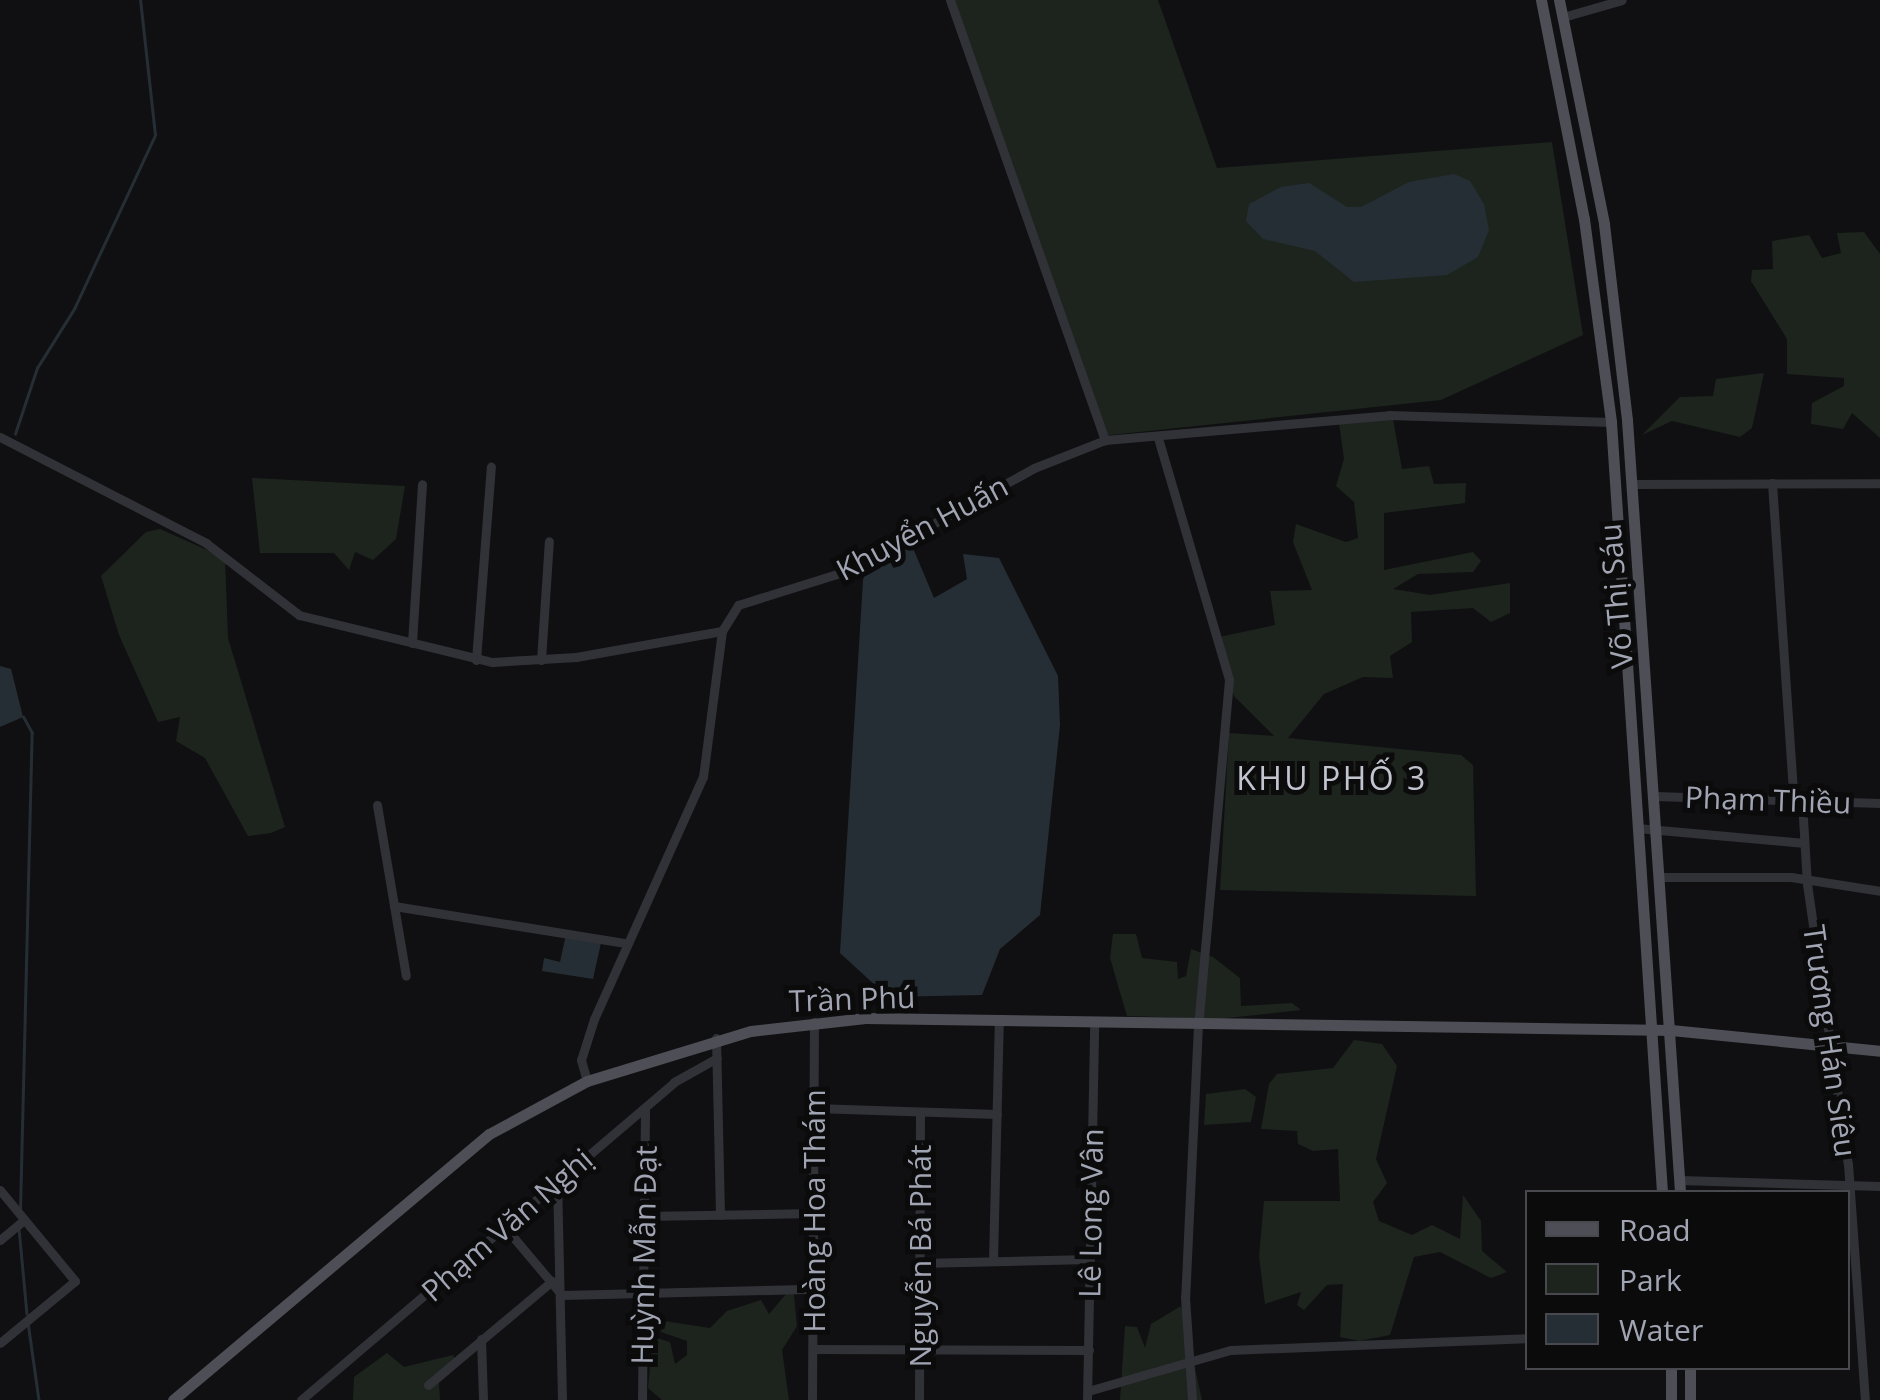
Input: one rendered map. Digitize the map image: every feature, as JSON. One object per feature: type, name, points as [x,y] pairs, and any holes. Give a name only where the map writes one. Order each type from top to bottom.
[{"type":"main road","name":"Võ Thị Sáu","points":[[1541,0],[1584,219],[1611,422],[1662,1190]]},
{"type":"main road","name":"Võ Thị Sáu","points":[[1559,0],[1604,224],[1627,420],[1680,1186]]},
{"type":"main road","points":[[1611,422],[1627,420]]},
{"type":"main road","name":"Trần Phú","points":[[172,1400],[459,1156],[587,1081],[716,1038],[814,1022],[999,1022],[1671,1030],[1880,1051]]},
{"type":"main road","points":[[1671,1370],[1671,1400]]},
{"type":"main road","points":[[1690,1370],[1690,1400]]},
{"type":"street","points":[[950,0],[1105,440]]},
{"type":"street","points":[[1562,17],[1622,0]]},
{"type":"street","name":"Khuyển Huấn","points":[[722,631],[738,604],[850,570],[1034,468],[1105,440],[1388,415],[1611,422]]},
{"type":"street","points":[[0,437],[206,544],[288,612],[476,660],[541,660],[722,631],[703,778],[624,943],[582,1055],[587,1081]]},
{"type":"street","points":[[1158,438],[1229,680],[1198,1026],[1185,1297],[1192,1400]]},
{"type":"street","points":[[476,660],[491,467]]},
{"type":"street","points":[[1632,484],[1880,483]]},
{"type":"street","points":[[412,643],[422,484]]},
{"type":"street","name":"Trương Hán Siêu","points":[[1772,484],[1806,884],[1850,1186],[1866,1400]]},
{"type":"street","points":[[541,660],[549,542]]},
{"type":"street","name":"Phạm Thiều","points":[[1656,796],[1880,802]]},
{"type":"street","points":[[377,805],[406,976]]},
{"type":"street","points":[[1637,828],[1804,843]]},
{"type":"street","points":[[1660,878],[1790,877],[1806,884],[1880,891]]},
{"type":"street","points":[[394,906],[624,943]]},
{"type":"street","name":"Hoàng Hoa Thám","points":[[812,1400],[814,1022]]},
{"type":"street","points":[[993,1260],[999,1022]]},
{"type":"street","name":"Lê Long Vân","points":[[1088,1396],[1094,1025]]},
{"type":"street","points":[[716,1038],[720,1215]]},
{"type":"street","name":"Phạm Văn Nghị","points":[[301,1400],[558,1179],[717,1058]]},
{"type":"street","points":[[814,1108],[997,1114]]},
{"type":"street","name":"Huỳnh Mẫn Đạt","points":[[642,1400],[645,1110]]},
{"type":"street","name":"Nguyễn Bá Phát","points":[[919,1400],[920,1112]]},
{"type":"street","points":[[558,1179],[562,1400]]},
{"type":"street","points":[[1680,1186],[1880,1186]]},
{"type":"street","points":[[0,1190],[75,1281],[0,1343]]},
{"type":"street","points":[[644,1216],[814,1214]]},
{"type":"street","points":[[0,1240],[24,1220]]},
{"type":"street","points":[[504,1226],[562,1294]]},
{"type":"street","points":[[919,1262],[1090,1259]]},
{"type":"street","points":[[428,1385],[552,1281]]},
{"type":"street","points":[[562,1294],[814,1289]]},
{"type":"street","points":[[1088,1396],[1191,1358],[1255,1348],[1525,1338]]},
{"type":"street","points":[[481,1339],[482,1400]]},
{"type":"street","points":[[813,1349],[1088,1350]]},
{"type":"street","points":[[187,1388],[194,1400]]},
{"type":"green space","points":[[950,0],[1158,0],[1217,168],[1552,142],[1583,335],[1441,400],[1101,436]]},
{"type":"green space","points":[[1864,232],[1880,254],[1880,438],[1852,413],[1843,429],[1811,424],[1812,403],[1844,386],[1844,378],[1787,374],[1787,339],[1751,281],[1752,270],[1773,269],[1772,241],[1809,235],[1822,258],[1841,253],[1837,233]]},
{"type":"green space","points":[[1764,373],[1752,428],[1740,437],[1672,421],[1642,435],[1680,397],[1713,396],[1716,379]]},
{"type":"green space","points":[[1393,419],[1402,469],[1429,466],[1434,484],[1466,483],[1465,503],[1384,513],[1384,570],[1473,552],[1481,561],[1473,572],[1418,574],[1393,589],[1430,595],[1510,583],[1510,613],[1491,622],[1473,608],[1411,612],[1412,642],[1390,656],[1393,678],[1363,677],[1324,694],[1288,738],[1461,755],[1473,765],[1476,896],[1220,890],[1229,733],[1274,736],[1234,696],[1219,637],[1275,625],[1270,591],[1312,590],[1293,542],[1296,524],[1346,542],[1358,538],[1354,502],[1336,486],[1344,459],[1339,423]]},
{"type":"green space","points":[[252,478],[405,486],[396,539],[373,560],[355,552],[349,570],[334,553],[260,553]]},
{"type":"green space","points":[[160,529],[225,558],[228,638],[285,827],[271,833],[248,836],[205,758],[176,741],[180,717],[158,722],[119,635],[101,576],[146,532]]},
{"type":"green space","points":[[1113,934],[1136,934],[1142,958],[1177,962],[1178,979],[1186,976],[1191,949],[1213,957],[1240,978],[1241,1006],[1292,1003],[1301,1010],[1219,1019],[1127,1016],[1110,958]]},
{"type":"green space","points":[[1354,1040],[1382,1044],[1397,1066],[1376,1159],[1387,1183],[1373,1202],[1379,1221],[1412,1235],[1432,1225],[1460,1239],[1463,1195],[1481,1221],[1482,1251],[1507,1272],[1491,1278],[1440,1252],[1414,1257],[1390,1335],[1359,1341],[1340,1337],[1343,1284],[1327,1285],[1304,1310],[1297,1305],[1301,1292],[1265,1304],[1259,1256],[1264,1201],[1340,1201],[1338,1149],[1313,1151],[1298,1144],[1297,1131],[1261,1129],[1269,1084],[1277,1074],[1333,1068]]},
{"type":"green space","points":[[1245,1089],[1256,1097],[1251,1122],[1204,1125],[1206,1094]]},
{"type":"green space","points":[[793,1286],[797,1326],[782,1350],[789,1400],[662,1400],[648,1388],[653,1337],[670,1342],[675,1364],[687,1355],[687,1341],[661,1332],[664,1321],[710,1328],[727,1311],[761,1300],[769,1314]]},
{"type":"green space","points":[[1181,1306],[1202,1400],[1120,1400],[1125,1326],[1137,1327],[1145,1348],[1151,1324]]},
{"type":"green space","points":[[387,1353],[404,1367],[453,1355],[458,1364],[439,1383],[440,1400],[353,1400],[354,1377]]},
{"type":"water","points":[[1454,174],[1470,181],[1484,204],[1489,230],[1478,257],[1447,275],[1354,282],[1315,251],[1263,239],[1246,221],[1249,204],[1281,187],[1309,183],[1347,207],[1361,207],[1409,182]]},
{"type":"water","points":[[910,541],[934,598],[967,579],[963,554],[999,558],[1058,676],[1060,725],[1040,915],[1000,949],[982,995],[888,997],[840,953],[865,569]]},
{"type":"water","points":[[0,666],[11,669],[23,717],[0,727]]},
{"type":"water","points":[[567,930],[602,938],[593,979],[542,971],[544,958],[560,962]]},
{"type":"waterway","points":[[15,434],[37,368],[74,309],[155,135],[140,0]]},
{"type":"waterway","points":[[20,1210],[32,733],[23,717]]},
{"type":"waterway","points":[[19,1228],[27,1314]]},
{"type":"waterway","points":[[28,1322],[39,1400]]},
{"type":"district","name":"KHU PHỐ 3","points":[[1332,778]]}]
